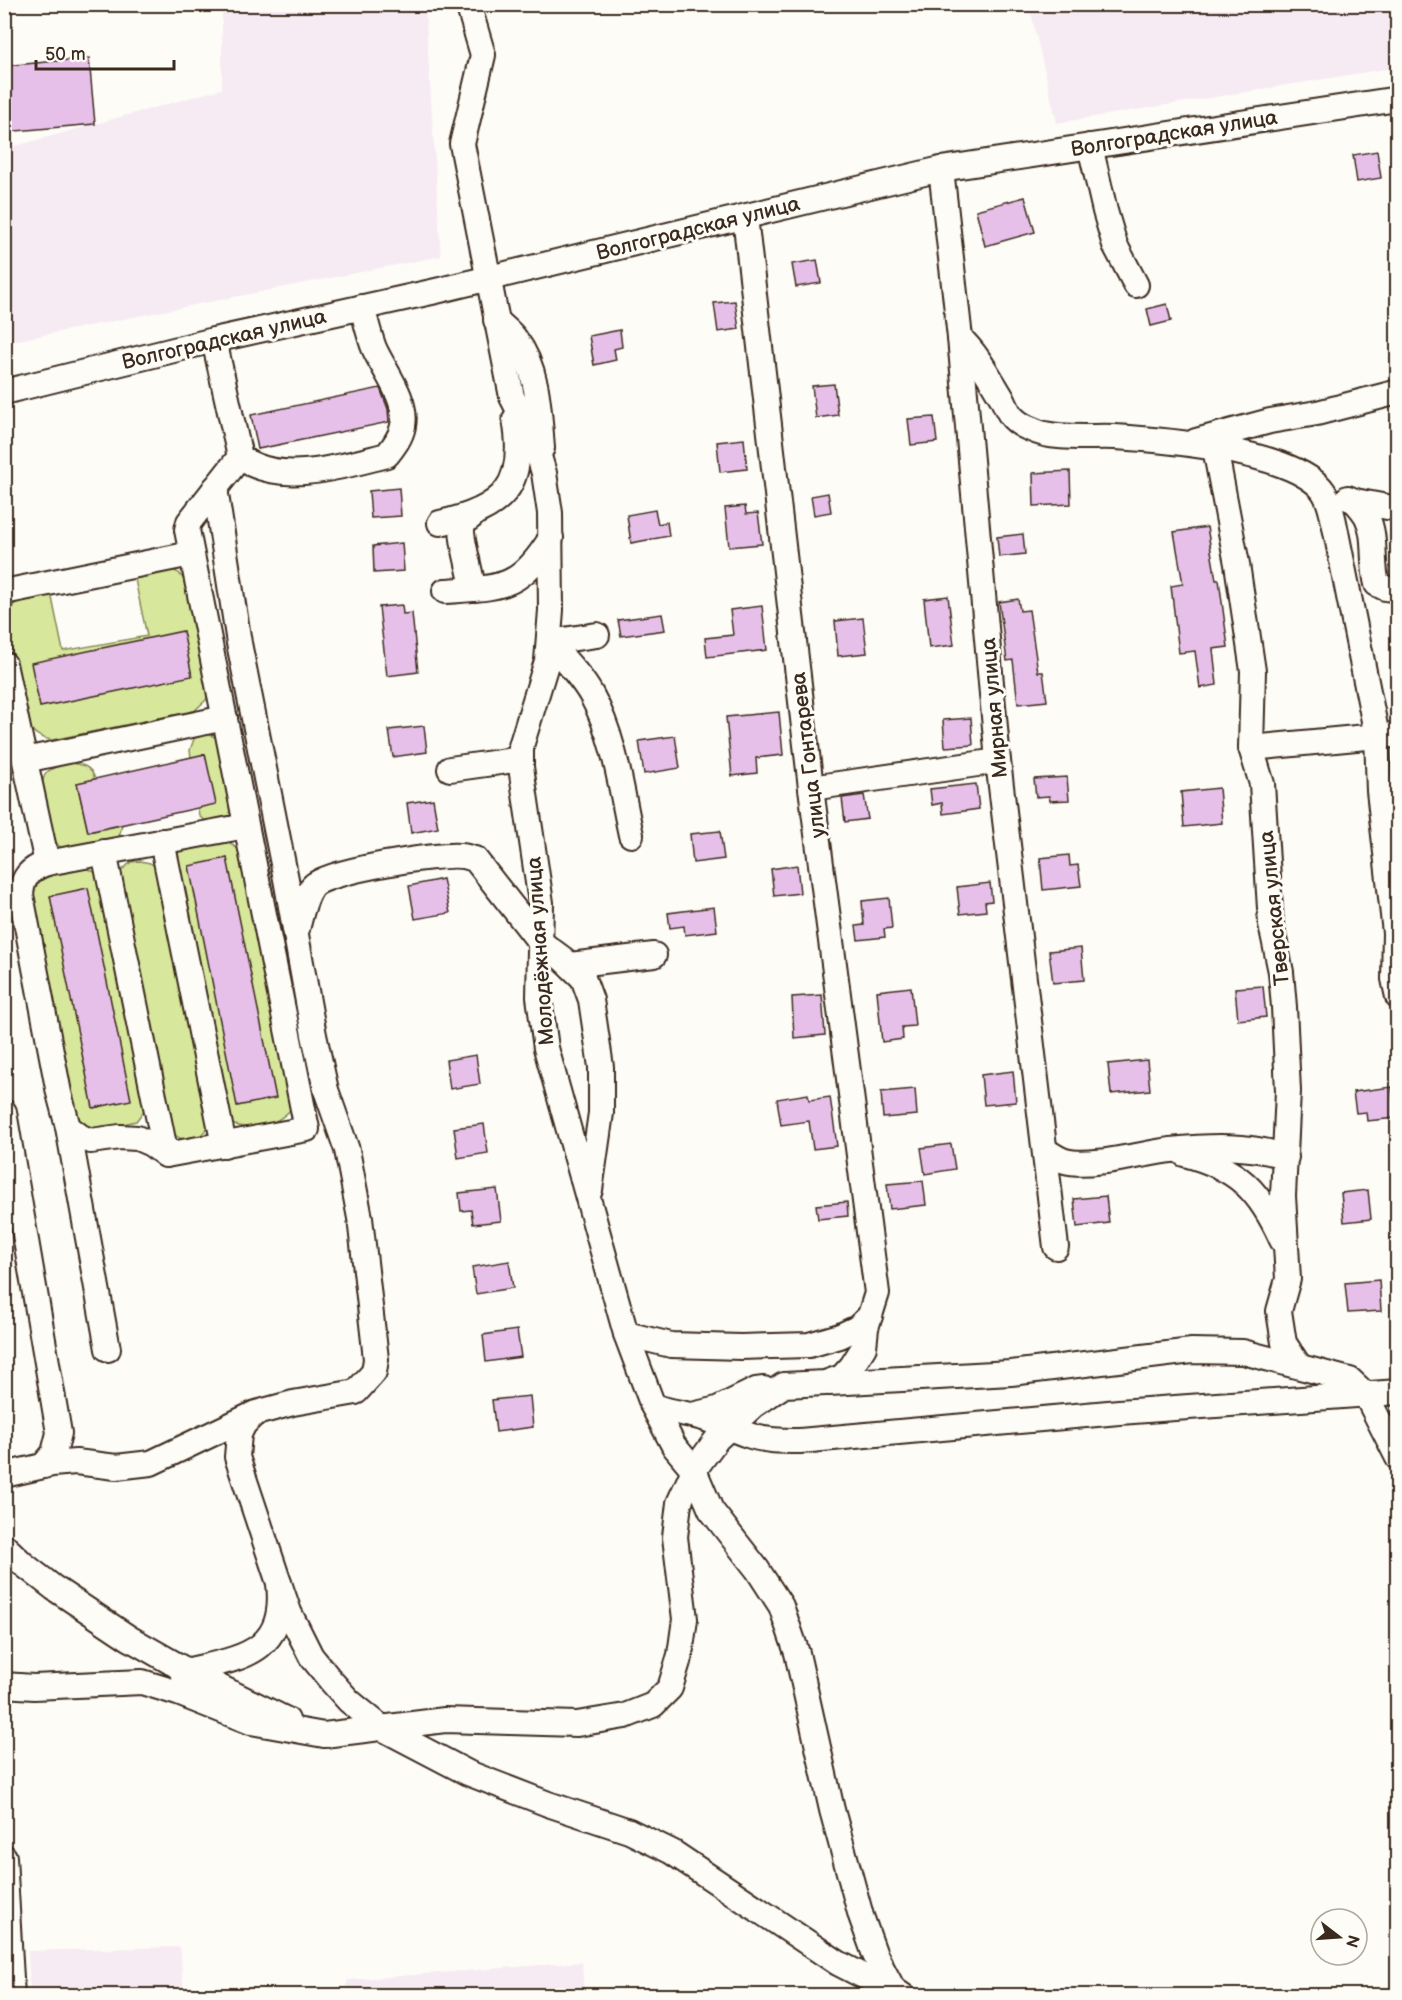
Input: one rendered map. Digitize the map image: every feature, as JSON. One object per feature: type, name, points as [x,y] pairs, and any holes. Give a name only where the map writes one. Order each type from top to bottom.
[{"type":"street","name":"Молодёжная улица","points":[[468,4],[483,55],[462,144],[512,397],[534,440],[544,473],[551,538],[551,610],[547,661],[521,746],[541,903],[539,996],[546,1048],[640,1377],[652,1406],[674,1446],[694,1470],[711,1510],[757,1569],[780,1606],[797,1653],[832,1810],[861,1916],[875,1955],[898,1992]]},
{"type":"street","name":"Волгоградская улица","points":[[4,392],[213,340],[488,279],[941,169],[1398,99]]},
{"type":"street","points":[[1090,146],[1115,245],[1136,285]]},
{"type":"street","name":"Мирная улица","points":[[941,169],[960,338],[998,761],[1056,1247]]},
{"type":"street","name":"улица Гонтарева","points":[[745,216],[811,788],[874,1304],[866,1328],[864,1347]]},
{"type":"street","points":[[213,340],[240,458],[252,466],[312,473],[387,455],[398,440],[403,426],[403,415],[398,397],[375,350],[362,307]]},
{"type":"street","points":[[496,320],[516,339],[527,359],[534,380],[544,473]]},
{"type":"street","points":[[960,338],[973,350],[1013,418],[1034,431],[1064,436],[1116,437],[1215,448],[1265,459],[1355,501],[1398,509]]},
{"type":"street","points":[[1183,444],[1270,421],[1317,413],[1398,392]]},
{"type":"street","points":[[473,589],[461,533],[464,523],[494,502],[509,487],[517,471],[520,454],[512,397]]},
{"type":"street","name":"Тверская улица","points":[[1215,448],[1237,564],[1253,671],[1251,748],[1262,784],[1271,924],[1281,972],[1288,1091],[1283,1196],[1288,1279],[1279,1311],[1284,1343],[1299,1366]]},
{"type":"street","points":[[68,1127],[91,1141],[120,1137],[137,1138],[151,1144],[166,1155],[307,1129],[187,530],[189,522],[240,458]]},
{"type":"street","points":[[1318,485],[1325,495],[1334,522],[1387,736],[1383,831],[1395,933],[1394,979],[1398,997]]},
{"type":"street","points":[[4,1475],[43,1466],[76,1462],[116,1467],[151,1462],[256,1413],[293,1403],[356,1392],[374,1372],[376,1359],[360,1218],[347,1150],[323,1079],[314,1035],[239,643],[215,488]]},
{"type":"street","points":[[1355,501],[1366,515],[1370,525],[1373,571],[1377,584],[1398,590]]},
{"type":"street","points":[[440,523],[473,515]]},
{"type":"street","points":[[445,591],[494,587],[508,583],[524,574],[537,561],[551,538]]},
{"type":"street","points":[[4,592],[191,554]]},
{"type":"street","points":[[549,642],[597,635]]},
{"type":"street","points":[[549,642],[580,678],[593,698],[616,765],[631,835]]},
{"type":"street","points":[[4,664],[47,863]]},
{"type":"street","points":[[25,760],[225,718]]},
{"type":"street","points":[[1251,748],[1387,736]]},
{"type":"street","points":[[450,769],[521,759]]},
{"type":"street","points":[[811,788],[998,761]]},
{"type":"street","points":[[108,1349],[68,1127],[59,1093],[21,895],[22,883],[26,875],[47,863],[246,826]]},
{"type":"street","points":[[162,841],[224,1145]]},
{"type":"street","points":[[104,852],[166,1155]]},
{"type":"street","points":[[296,934],[303,907],[314,885],[334,875],[407,861],[461,856],[475,859],[540,942],[583,978],[591,1000],[600,1067],[601,1113],[588,1199]]},
{"type":"street","points":[[570,965],[654,955]]},
{"type":"street","points":[[4,1112],[10,1173],[59,1433],[64,1444],[76,1457],[97,1466]]},
{"type":"street","points":[[1045,1150],[1066,1162],[1209,1147],[1270,1151],[1286,1157]]},
{"type":"street","points":[[1171,1150],[1211,1162],[1251,1188],[1262,1202],[1287,1251]]},
{"type":"street","points":[[626,1334],[671,1345],[741,1347],[810,1345],[857,1328],[874,1304]]},
{"type":"street","points":[[1243,1352],[1255,1349],[1263,1343],[1272,1335],[1280,1321]]},
{"type":"street","points":[[864,1347],[874,1368],[901,1380]]},
{"type":"street","points":[[825,1383],[842,1377],[864,1347]]},
{"type":"street","points":[[693,1415],[717,1409],[756,1390],[784,1385],[1011,1373],[1192,1351],[1243,1352],[1350,1380],[1366,1395],[1398,1458]]},
{"type":"street","points":[[4,1546],[54,1588],[129,1638],[187,1671],[289,1721],[324,1735],[445,1720],[577,1724],[625,1716],[653,1705],[670,1688],[680,1655],[685,1619],[675,1537],[680,1503],[694,1470],[717,1439],[754,1405],[784,1385]]},
{"type":"street","points":[[652,1406],[673,1413],[693,1415],[769,1440],[800,1442],[1119,1412],[1398,1392]]},
{"type":"street","points":[[256,1413],[244,1424],[239,1434],[237,1457],[289,1612],[311,1656],[349,1701],[382,1728],[468,1773]]},
{"type":"street","points":[[43,1466],[54,1453],[59,1433]]},
{"type":"street","points":[[4,1685],[34,1687],[142,1683],[244,1657],[255,1651],[276,1627],[281,1601],[279,1583]]},
{"type":"street","points":[[142,1683],[178,1693],[251,1722],[398,1750],[629,1831],[672,1852],[838,1963],[898,1992]]},
{"type":"street","points":[[4,1857],[12,1995]]},
{"type":"shaded area","points":[[222,5],[425,5],[441,256],[8,342],[4,309],[5,149],[222,89]]},
{"type":"shaded area","points":[[1029,5],[1397,5],[1397,67],[1057,123]]},
{"type":"shaded area","points":[[180,1947],[184,1995],[30,1995],[28,1951]]},
{"type":"shaded area","points":[[582,1962],[584,1995],[343,1995],[348,1980]]},
{"type":"green space","points":[[172,570],[179,573],[190,588],[209,692],[206,700],[194,711],[52,740],[35,733],[28,725],[5,621],[12,607],[28,597],[51,593],[63,651],[147,636],[134,575]]},
{"type":"green space","points":[[208,734],[219,739],[232,812],[228,819],[209,824],[199,816],[190,750],[194,739]]},
{"type":"green space","points":[[69,763],[85,767],[91,771],[95,779],[77,783],[88,832],[122,825],[119,837],[114,844],[62,850],[52,837],[42,785],[47,772]]},
{"type":"green space","points":[[223,840],[239,849],[292,1108],[272,1123],[256,1127],[231,1124],[175,857],[180,850]]},
{"type":"green space","points":[[140,861],[156,867],[210,1123],[200,1136],[191,1140],[180,1138],[167,1130],[119,873],[131,862]]},
{"type":"green space","points":[[87,868],[100,875],[147,1107],[136,1121],[98,1130],[89,1128],[78,1120],[75,1113],[30,892],[34,885],[47,876]]},
{"type":"building","points":[[89,58],[95,124],[4,132],[4,66]]},
{"type":"building","points":[[1377,151],[1381,178],[1357,182],[1353,155]]},
{"type":"building","points":[[1025,197],[1035,232],[985,246],[976,210]]},
{"type":"building","points":[[817,260],[821,283],[796,287],[792,264]]},
{"type":"building","points":[[735,301],[739,329],[718,332],[714,303]]},
{"type":"building","points":[[1167,304],[1171,321],[1151,326],[1147,309]]},
{"type":"building","points":[[620,330],[622,347],[614,349],[616,360],[594,365],[589,336]]},
{"type":"building","points":[[834,384],[838,415],[816,418],[812,386]]},
{"type":"building","points":[[380,388],[388,409],[389,422],[258,449],[251,415]]},
{"type":"building","points":[[934,417],[937,442],[911,445],[908,419]]},
{"type":"building","points":[[744,439],[747,469],[720,472],[717,442]]},
{"type":"building","points":[[1070,471],[1071,504],[1034,506],[1033,473]]},
{"type":"building","points":[[399,488],[401,516],[371,518],[369,491]]},
{"type":"building","points":[[828,493],[831,512],[814,515],[811,496]]},
{"type":"building","points":[[745,506],[746,514],[758,513],[762,544],[729,547],[725,508]]},
{"type":"building","points":[[655,510],[658,524],[667,522],[669,536],[631,543],[627,515]]},
{"type":"building","points":[[1207,527],[1216,580],[1219,580],[1228,647],[1213,649],[1217,685],[1200,688],[1195,651],[1179,653],[1171,586],[1183,584],[1174,532]]},
{"type":"building","points":[[1023,534],[1025,554],[999,557],[997,537]]},
{"type":"building","points":[[402,543],[404,571],[374,573],[373,546]]},
{"type":"building","points":[[948,596],[954,645],[929,648],[924,599]]},
{"type":"building","points":[[1018,599],[1020,611],[1029,610],[1038,672],[1043,672],[1047,701],[1018,704],[1013,660],[1007,661],[999,602]]},
{"type":"building","points":[[402,605],[403,614],[412,613],[418,672],[387,676],[379,607]]},
{"type":"building","points":[[762,606],[767,650],[707,657],[705,638],[733,635],[730,610]]},
{"type":"building","points":[[662,614],[665,630],[621,636],[618,620]]},
{"type":"building","points":[[863,618],[867,653],[838,656],[835,621]]},
{"type":"building","points":[[183,631],[192,676],[40,707],[31,663]]},
{"type":"building","points":[[779,712],[783,755],[756,758],[757,773],[732,776],[726,717]]},
{"type":"building","points":[[971,718],[973,745],[945,747],[943,720]]},
{"type":"building","points":[[424,726],[427,752],[393,757],[389,730]]},
{"type":"building","points":[[675,736],[680,768],[644,774],[639,741]]},
{"type":"building","points":[[205,754],[216,804],[88,832],[77,783]]},
{"type":"building","points":[[1067,777],[1069,800],[1050,801],[1049,796],[1036,797],[1034,779]]},
{"type":"building","points":[[976,784],[979,809],[943,814],[942,803],[932,805],[930,789]]},
{"type":"building","points":[[1219,788],[1222,823],[1184,827],[1181,792]]},
{"type":"building","points":[[864,795],[868,819],[845,822],[842,798]]},
{"type":"building","points":[[433,799],[438,828],[411,833],[407,803]]},
{"type":"building","points":[[720,831],[724,859],[693,863],[690,834]]},
{"type":"building","points":[[1069,855],[1070,866],[1078,865],[1081,886],[1043,890],[1040,858]]},
{"type":"building","points":[[227,858],[276,1098],[237,1106],[189,866]]},
{"type":"building","points":[[797,865],[800,893],[774,896],[771,869]]},
{"type":"building","points":[[443,879],[450,913],[415,919],[409,886]]},
{"type":"building","points":[[990,883],[992,901],[985,902],[986,911],[960,914],[957,887]]},
{"type":"building","points":[[88,888],[131,1100],[93,1108],[50,896]]},
{"type":"building","points":[[889,898],[892,928],[884,929],[885,937],[858,940],[856,926],[864,925],[862,901]]},
{"type":"building","points":[[714,907],[717,931],[685,935],[684,926],[670,928],[668,913]]},
{"type":"building","points":[[1081,948],[1084,980],[1053,983],[1049,951]]},
{"type":"building","points":[[1263,986],[1266,1017],[1238,1020],[1235,988]]},
{"type":"building","points":[[911,987],[915,1026],[902,1027],[903,1039],[882,1042],[877,991]]},
{"type":"building","points":[[822,995],[825,1035],[794,1038],[792,997]]},
{"type":"building","points":[[476,1055],[480,1084],[450,1089],[446,1060]]},
{"type":"building","points":[[1147,1060],[1150,1090],[1111,1094],[1108,1064]]},
{"type":"building","points":[[1013,1071],[1016,1102],[984,1105],[981,1075]]},
{"type":"building","points":[[1392,1087],[1396,1118],[1367,1121],[1366,1112],[1356,1113],[1353,1092]]},
{"type":"building","points":[[915,1089],[917,1115],[883,1118],[881,1092]]},
{"type":"building","points":[[808,1094],[809,1100],[830,1097],[837,1146],[813,1149],[809,1121],[781,1125],[777,1099]]},
{"type":"building","points":[[484,1124],[488,1153],[458,1158],[454,1128]]},
{"type":"building","points":[[951,1144],[955,1169],[925,1174],[921,1148]]},
{"type":"building","points":[[923,1181],[926,1205],[890,1209],[887,1184]]},
{"type":"building","points":[[497,1189],[501,1221],[473,1224],[471,1210],[461,1211],[459,1193]]},
{"type":"building","points":[[1368,1190],[1371,1219],[1344,1222],[1341,1193]]},
{"type":"building","points":[[1106,1196],[1109,1223],[1077,1227],[1074,1199]]},
{"type":"building","points":[[847,1202],[848,1216],[818,1219],[816,1205]]},
{"type":"building","points":[[509,1261],[513,1288],[476,1294],[472,1267]]},
{"type":"building","points":[[1379,1280],[1381,1311],[1348,1313],[1345,1283]]},
{"type":"building","points":[[517,1330],[521,1357],[486,1362],[483,1335]]},
{"type":"building","points":[[530,1396],[533,1427],[496,1432],[492,1400]]}]
